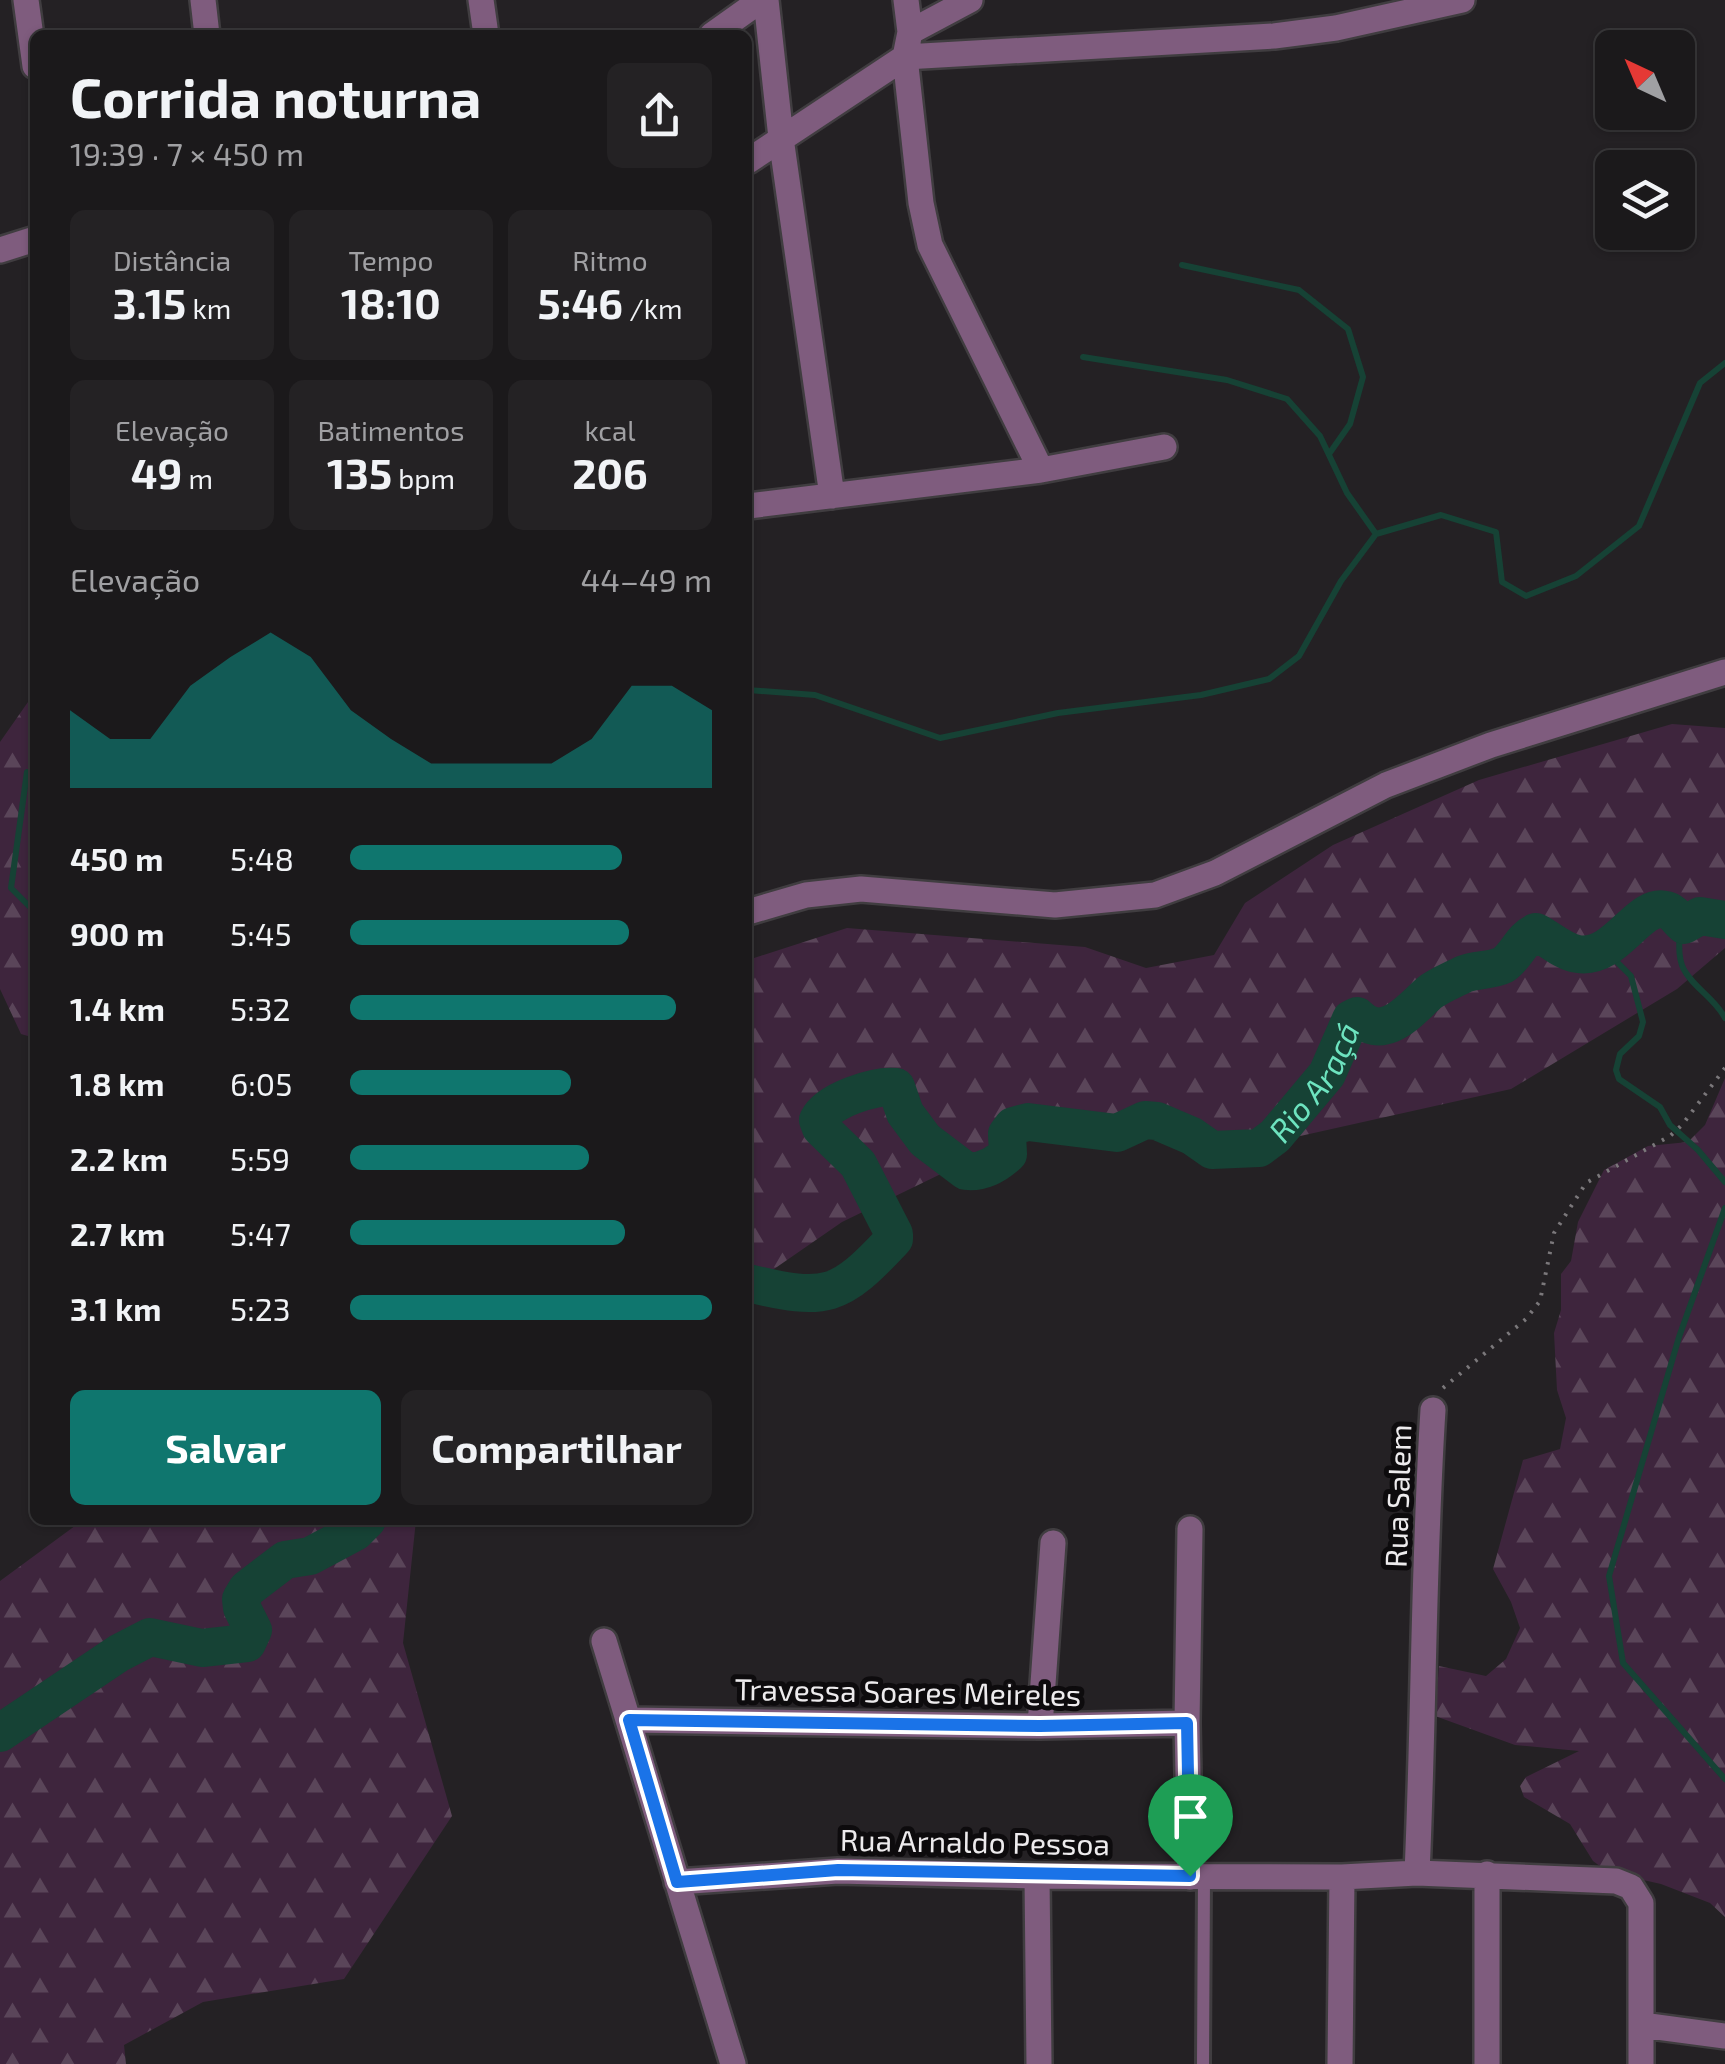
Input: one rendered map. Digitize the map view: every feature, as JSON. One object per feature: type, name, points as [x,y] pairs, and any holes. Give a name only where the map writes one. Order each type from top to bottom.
[{"type":"street","points":[[26,0],[30,30]]},
{"type":"street","points":[[204,0],[207,30]]},
{"type":"street","points":[[481,0],[485,30]]},
{"type":"street","points":[[719,30],[763,0],[832,496]]},
{"type":"street","points":[[906,0],[921,202],[930,244],[1040,470]]},
{"type":"street","points":[[752,158],[970,0]]},
{"type":"street","points":[[907,45],[1274,36],[1336,28],[1462,0]]},
{"type":"street","points":[[0,250],[30,241]]},
{"type":"street","points":[[752,506],[1040,470],[1164,447]]},
{"type":"street","points":[[752,911],[806,895],[861,888],[1055,905],[1155,895],[1215,873],[1386,785],[1490,745],[1725,672]]},
{"type":"street","name":"Rua Salem","points":[[1418,1872],[1426,1510],[1433,1410]]},
{"type":"street","points":[[1190,1529],[1187,1723],[1197,1876]]},
{"type":"street","points":[[1040,1726],[1054,1543]]},
{"type":"street","points":[[604,1641],[732,2064]]},
{"type":"street","name":"Travessa Soares Meireles","points":[[629,1720],[1040,1726],[1187,1723]]},
{"type":"street","name":"Rua Arnaldo Pessoa","points":[[677,1882],[838,1870],[1342,1878],[1418,1872],[1604,1880],[1631,1887],[1640,1903],[1642,2025]]},
{"type":"street","points":[[1486,2064],[1487,1874]]},
{"type":"street","points":[[1037,1876],[1040,2064]]},
{"type":"street","points":[[1340,2064],[1342,1878]]},
{"type":"street","points":[[1641,2064],[1642,2025],[1725,2036]]},
{"type":"lane","points":[[1197,1876],[1203,2064]]},
{"type":"path","name":"Rua Salem","points":[[1433,1410],[1437,1394],[1526,1319],[1540,1301],[1554,1232],[1586,1183],[1670,1136],[1725,1068]]},
{"type":"green space","points":[[30,699],[30,1037],[21,1034],[0,989],[0,742]]},
{"type":"green space","points":[[1672,724],[1725,728],[1725,948],[1677,989],[1511,1089],[1246,1148],[1056,1118],[842,1222],[752,1284],[752,959],[847,928],[1085,947],[1146,968],[1214,955],[1245,903],[1333,845],[1479,780]]},
{"type":"green space","points":[[1725,1078],[1725,1917],[1710,1903],[1661,1884],[1608,1872],[1593,1861],[1570,1824],[1524,1797],[1520,1786],[1526,1777],[1579,1751],[1515,1745],[1435,1716],[1439,1666],[1486,1676],[1506,1659],[1520,1628],[1493,1569],[1523,1460],[1560,1449],[1566,1418],[1557,1390],[1554,1333],[1561,1310],[1561,1274],[1571,1261],[1578,1222],[1604,1170],[1648,1146],[1688,1142],[1705,1125]]},
{"type":"green space","points":[[76,1525],[415,1525],[403,1643],[452,1816],[344,1979],[203,2002],[124,2045],[126,2064],[0,2064],[0,1581]]},
{"type":"waterway","points":[[1182,265],[1299,290],[1348,329],[1363,377],[1350,424],[1329,454]]},
{"type":"waterway","points":[[1083,357],[1227,380],[1287,399],[1320,436],[1347,493],[1376,534]]},
{"type":"waterway","points":[[752,690],[815,695],[940,738],[1058,713],[1201,695],[1269,679],[1299,656],[1341,581],[1376,534],[1441,515],[1496,532],[1502,582],[1526,596],[1576,576],[1639,526],[1700,383],[1725,363]]},
{"type":"waterway","points":[[27,772],[11,888],[30,907]]},
{"type":"waterway","name":"Rio Araçá","points":[[752,1284],[796,1292],[830,1290],[859,1273],[894,1239],[858,1164],[821,1128],[818,1120],[831,1106],[853,1095],[896,1087],[905,1113],[925,1140],[966,1171],[984,1169],[1003,1158],[1008,1154],[1007,1134],[1013,1126],[1028,1122],[1117,1133],[1145,1120],[1157,1121],[1192,1136],[1212,1150],[1259,1148],[1275,1136],[1327,1074],[1351,1019],[1357,1016],[1377,1026],[1396,1021],[1442,985],[1469,972],[1503,965],[1536,932],[1567,951],[1592,954],[1656,910],[1669,911],[1684,925],[1700,916],[1725,920]]},
{"type":"waterway","points":[[1680,922],[1683,967],[1725,1018]]},
{"type":"waterway","points":[[1598,954],[1612,957],[1631,976],[1643,1022],[1639,1036],[1620,1054],[1616,1070],[1619,1079],[1660,1107],[1670,1125],[1725,1182]]},
{"type":"waterway","points":[[1725,1208],[1679,1337],[1609,1576],[1623,1663],[1725,1779]]},
{"type":"waterway","name":"Rio Araçá","points":[[0,1733],[119,1653],[150,1637],[202,1648],[247,1643],[253,1630],[242,1608],[241,1599],[247,1589],[285,1560],[310,1556],[362,1525]]},
{"type":"route","points":[[629,1720],[1040,1726],[1187,1723],[1190,1876],[838,1870],[677,1882],[629,1720]]}]
